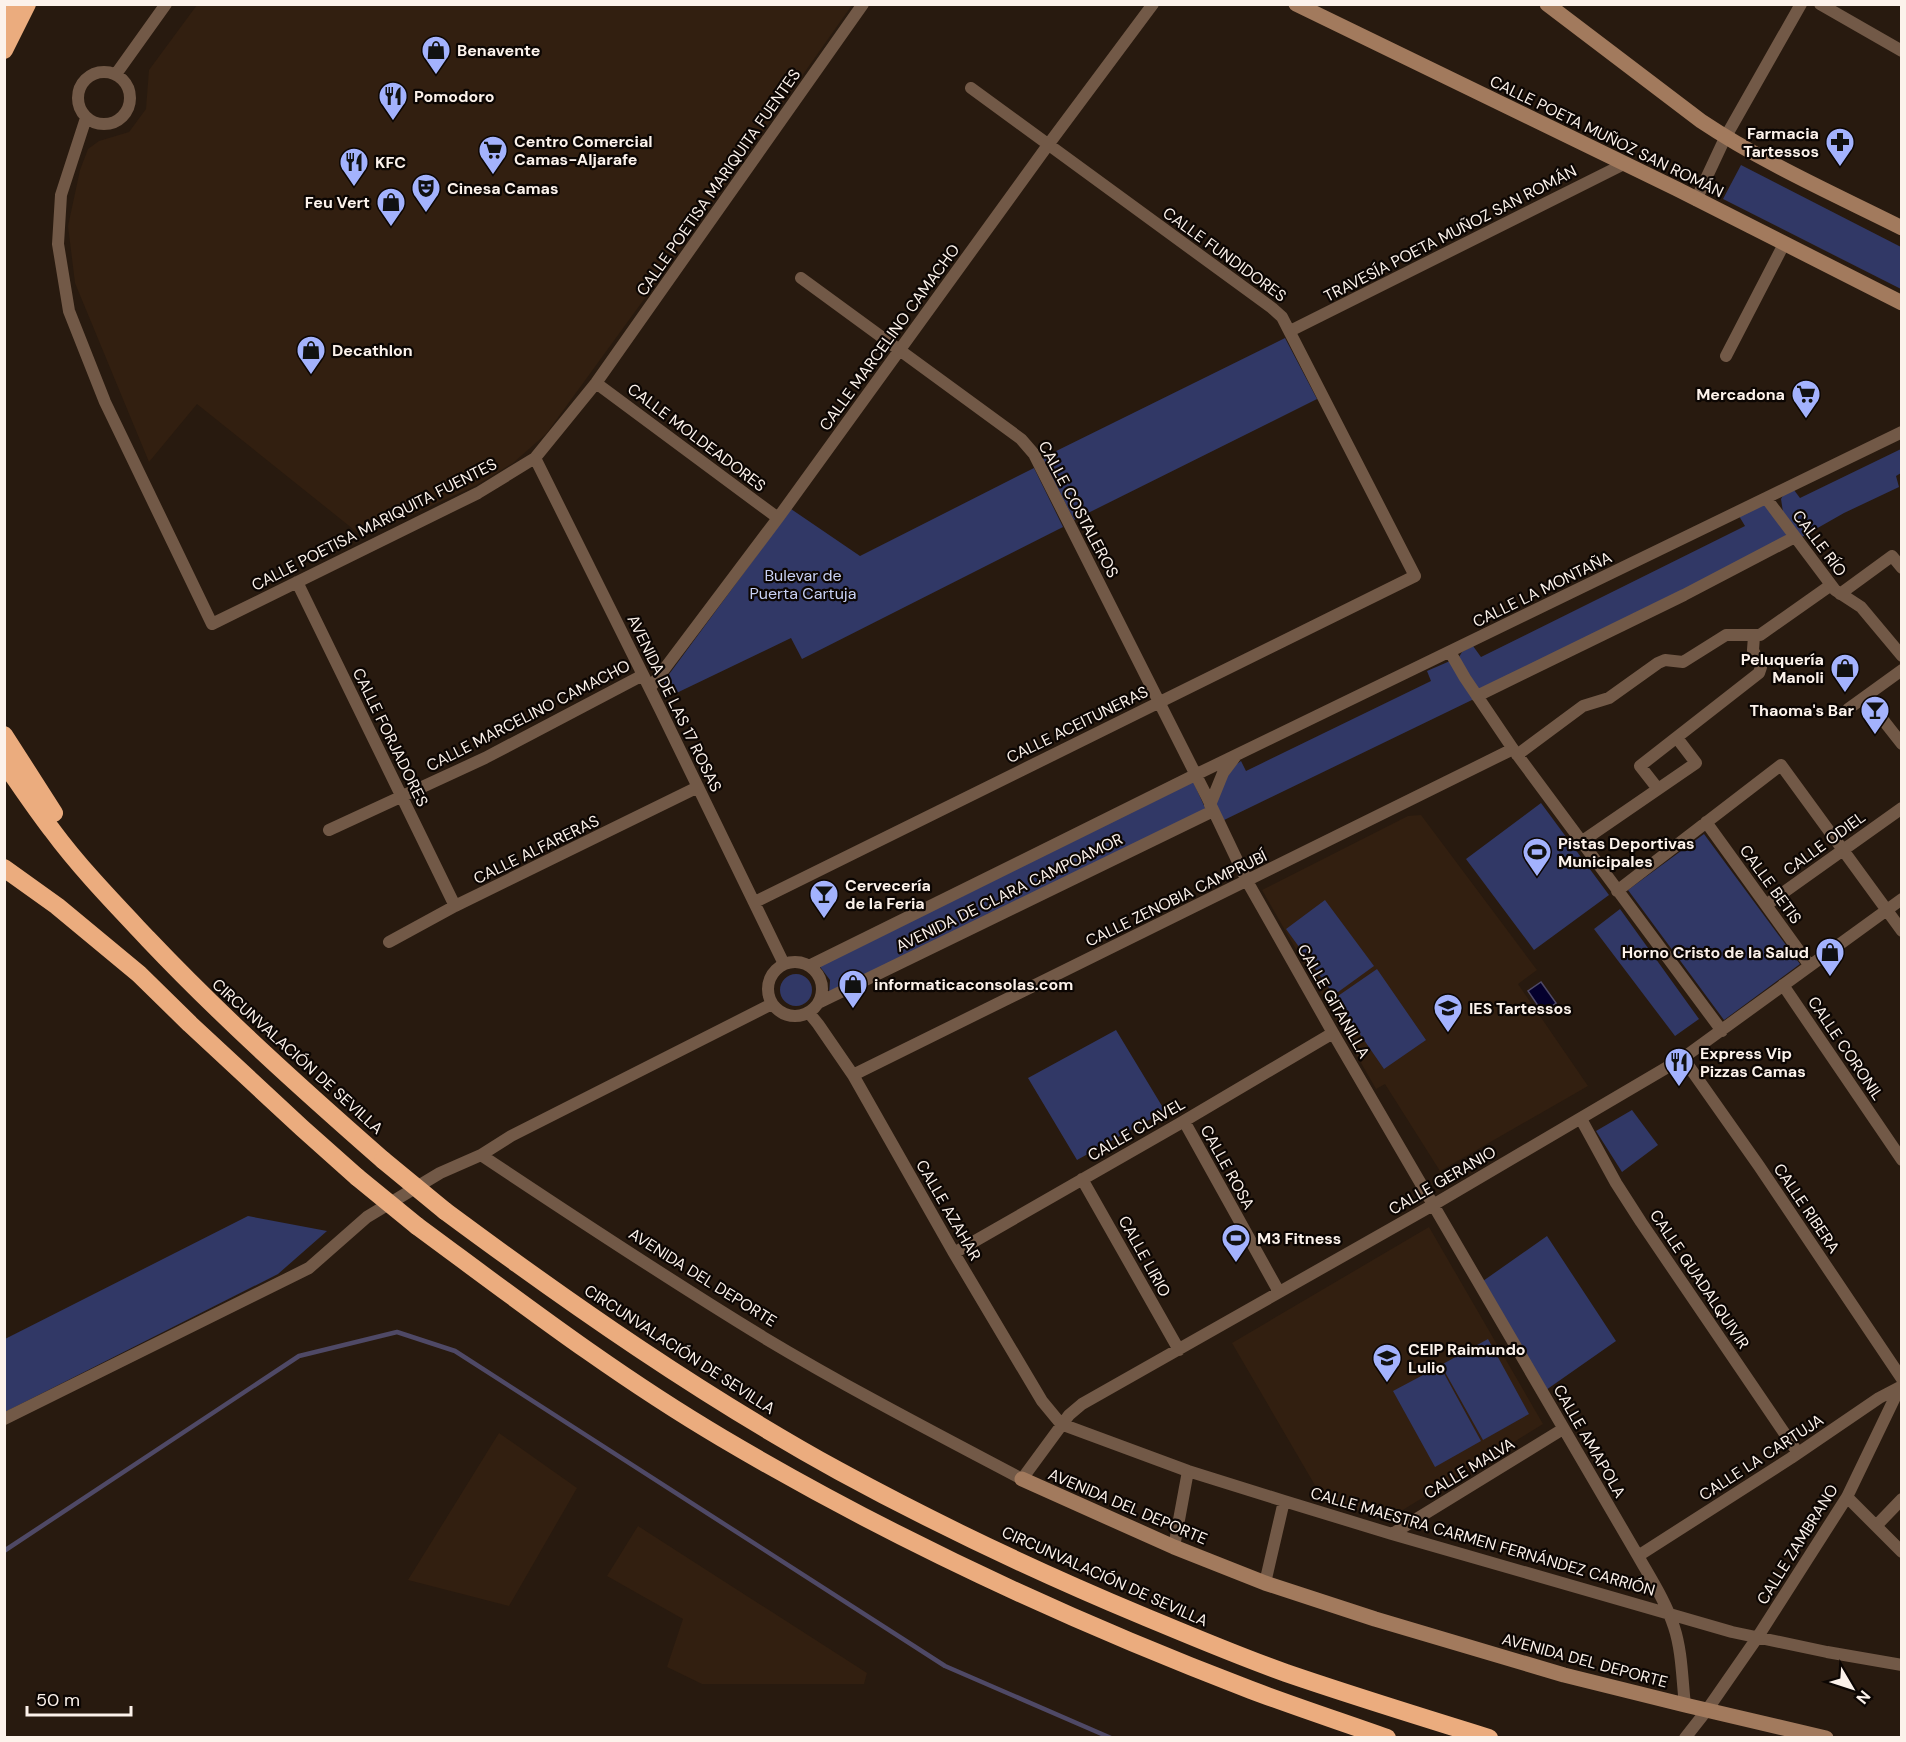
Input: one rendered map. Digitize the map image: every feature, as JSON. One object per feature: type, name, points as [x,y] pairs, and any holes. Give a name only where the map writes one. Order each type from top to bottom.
[{"type":"highway","points":[[4,21],[12,4]]},
{"type":"highway","points":[[4,29],[18,4]]},
{"type":"highway","points":[[4,50],[27,4]]},
{"type":"highway","points":[[4,735],[107,895]]},
{"type":"highway","name":"CIRCUNVALACIÓN DE SEVILLA","points":[[4,763],[52,831],[107,895],[190,983],[233,1025],[383,1160],[446,1211],[596,1320],[716,1399],[838,1471],[930,1519],[1043,1573],[1199,1639],[1285,1672],[1489,1737]]},
{"type":"highway","points":[[4,854],[91,921],[139,974],[250,1080],[357,1177],[417,1226],[512,1297],[644,1388],[719,1436],[899,1536],[1014,1592],[1111,1634],[1254,1691],[1388,1737]]},
{"type":"highway","points":[[4,868],[32,887],[139,974]]},
{"type":"highway","points":[[4,873],[32,887]]},
{"type":"main road","name":"CALLE POETA MUÑOZ SAN ROMÁN","points":[[1296,4],[1902,303]]},
{"type":"main road","points":[[1547,4],[1725,138],[1902,228]]},
{"type":"main road","name":"AVENIDA DEL DEPORTE","points":[[1022,1479],[1174,1547],[1265,1583],[1455,1644],[1564,1675],[1826,1737]]},
{"type":"street","points":[[116,75],[166,4]]},
{"type":"street","name":"CALLE POETISA MARIQUITA FUENTES","points":[[86,118],[61,195],[58,244],[69,311],[105,402],[212,624],[478,493],[535,458],[596,383],[863,4]]},
{"type":"street","name":"CALLE MARCELINO CAMACHO","points":[[650,688],[778,518],[1153,4]]},
{"type":"street","points":[[1696,200],[1725,138],[1801,4]]},
{"type":"street","points":[[1820,4],[1902,51]]},
{"type":"street","points":[[108,72],[116,75],[128,87],[130,103],[127,111],[122,117],[108,124],[93,122],[86,118],[78,103],[77,95],[80,87],[92,74],[108,72]]},
{"type":"street","name":"CALLE FUNDIDORES","points":[[971,88],[1282,317],[1415,576]]},
{"type":"street","name":"TRAVESÍA POETA MUÑOZ SAN ROMÁN","points":[[1290,331],[1624,164]]},
{"type":"street","points":[[1725,356],[1784,244]]},
{"type":"street","name":"CALLE COSTALEROS","points":[[801,278],[1021,439],[1031,450],[1212,808]]},
{"type":"street","name":"CALLE MOLDEADORES","points":[[596,383],[778,518]]},
{"type":"street","name":"CALLE LA MONTAÑA","points":[[1195,775],[1902,432]]},
{"type":"street","name":"AVENIDA DE LAS 17 ROSAS","points":[[535,458],[784,964]]},
{"type":"street","name":"CALLE RÍO","points":[[1766,498],[1836,590],[1856,603],[1902,656]]},
{"type":"street","points":[[1477,696],[1684,595],[1795,537]]},
{"type":"street","points":[[1658,789],[1640,766],[1760,673],[1761,667],[1753,650],[1754,636],[1765,633],[1892,556],[1902,568]]},
{"type":"street","name":"CALLE ACEITUNERAS","points":[[755,902],[1415,576]]},
{"type":"street","name":"CALLE FORJADORES","points":[[297,582],[455,906]]},
{"type":"street","name":"CALLE ZENOBIA CAMPRUBÍ","points":[[852,1076],[1515,752],[1583,706],[1609,698],[1658,663],[1665,660],[1683,662],[1726,635],[1754,636]]},
{"type":"street","points":[[1450,652],[1515,752],[1722,1030]]},
{"type":"street","points":[[1848,709],[1902,670]]},
{"type":"street","name":"CALLE MARCELINO CAMACHO","points":[[329,830],[485,758],[643,675]]},
{"type":"street","points":[[1865,697],[1900,739]]},
{"type":"street","points":[[1581,842],[1695,763],[1677,738]]},
{"type":"street","points":[[1212,808],[1223,773],[1238,754]]},
{"type":"street","points":[[1617,891],[1781,765],[1902,931]]},
{"type":"street","name":"AVENIDA DE CLARA CAMPOAMOR","points":[[809,966],[1195,775]]},
{"type":"street","name":"CALLE ALFARERAS","points":[[389,942],[455,906],[698,787]]},
{"type":"street","name":"CALLE ODIEL","points":[[1766,905],[1902,807]]},
{"type":"street","name":"AVENIDA DE CLARA CAMPOAMOR","points":[[820,1002],[1212,808]]},
{"type":"street","name":"CALLE GITANILLA","points":[[1212,808],[1247,881],[1433,1204]]},
{"type":"street","name":"CALLE BETIS","points":[[1706,822],[1810,966]]},
{"type":"street","name":"CALLE GERANIO","points":[[1022,1479],[1061,1424],[1082,1404],[1581,1119],[1683,1058],[1902,899]]},
{"type":"street","points":[[791,962],[800,962],[809,966],[822,981],[820,1002],[809,1013],[794,1017],[784,1015],[772,1004],[768,995],[767,986],[770,977],[776,969],[791,962]]},
{"type":"street","name":"CALLE CORONIL","points":[[1784,985],[1902,1160]]},
{"type":"street","points":[[4,1419],[309,1268],[367,1217],[440,1173],[481,1155],[511,1136],[772,1004]]},
{"type":"street","name":"CALLE AZAHAR","points":[[809,1013],[852,1076],[1042,1401],[1061,1424]]},
{"type":"street","name":"CALLE CLAVEL","points":[[954,1253],[1333,1033]]},
{"type":"street","name":"CALLE RIBERA","points":[[1683,1058],[1759,1166],[1901,1384]]},
{"type":"street","name":"CALLE GUADALQUIVIR","points":[[1581,1119],[1616,1183],[1641,1222],[1798,1453]]},
{"type":"street","name":"CALLE ROSA","points":[[1184,1121],[1280,1292]]},
{"type":"street","name":"AVENIDA DEL DEPORTE","points":[[481,1155],[686,1289],[764,1337],[907,1418],[1022,1479]]},
{"type":"street","name":"CALLE LIRIO","points":[[1082,1179],[1179,1350]]},
{"type":"street","name":"CALLE AMAPOLA","points":[[1433,1204],[1669,1612],[1679,1650],[1684,1705]]},
{"type":"street","name":"CALLE LA CARTUJA","points":[[1638,1556],[1901,1384]]},
{"type":"street","name":"CALLE ZAMBRANO","points":[[1685,1737],[1707,1710],[1757,1638],[1847,1497],[1901,1384]]},
{"type":"street","points":[[1866,1407],[1873,1408],[1880,1413],[1882,1424]]},
{"type":"street","name":"CALLE MAESTRA CARMEN FERNÁNDEZ CARRIÓN","points":[[1061,1424],[1188,1471],[1392,1534],[1757,1638],[1827,1653],[1902,1665]]},
{"type":"street","name":"CALLE MALVA","points":[[1392,1534],[1563,1429]]},
{"type":"street","points":[[1174,1547],[1188,1471]]},
{"type":"street","points":[[1847,1497],[1902,1552]]},
{"type":"street","points":[[1876,1526],[1902,1498]]},
{"type":"street","points":[[1265,1583],[1284,1501]]},
{"type":"shaded area","points":[[197,5],[852,5],[669,265],[546,434],[513,463],[475,486],[383,528],[358,533],[197,404],[149,462],[75,283],[68,226],[80,170],[88,149],[99,141],[129,132],[146,109],[149,70]]},
{"type":"shaded area","name":"IES Tartessos","points":[[1421,815],[1537,970],[1518,984],[1588,1086],[1440,1171],[1385,1084],[1376,1089],[1262,890],[1408,816]]},
{"type":"shaded area","points":[[1541,982],[1556,1003],[1543,1013],[1528,991]]},
{"type":"shaded area","name":"CEIP Raimundo Lulio","points":[[1429,1227],[1543,1424],[1388,1519],[1323,1499],[1232,1343]]},
{"type":"shaded area","points":[[499,1433],[577,1488],[509,1606],[408,1580]]},
{"type":"shaded area","points":[[638,1526],[867,1673],[864,1684],[702,1684],[667,1667],[683,1619],[607,1576]]},
{"type":"green space","points":[[1741,165],[1901,247],[1901,289],[1723,199]]},
{"type":"green space","points":[[1285,338],[1317,399],[1074,520],[1042,458]]},
{"type":"green space","points":[[1901,449],[1901,473],[1896,476],[1899,487],[1844,513],[1800,538],[1783,512],[1781,499],[1784,494],[1794,490],[1800,498]]},
{"type":"green space","name":"Bulevar de Puerta Cartuja","points":[[1034,468],[1063,527],[802,659],[791,638],[664,699],[662,688],[667,677],[791,509],[860,556]]},
{"type":"green space","points":[[1763,505],[1768,506],[1791,536],[1477,693],[1459,657],[1462,652],[1473,646],[1481,657],[1745,526],[1739,516]]},
{"type":"green space","points":[[1450,661],[1474,699],[1222,821],[1216,809],[1217,799],[1230,769],[1241,761],[1246,771],[1431,681],[1427,671]]},
{"type":"green space","points":[[1192,779],[1206,810],[829,996],[830,980],[818,964]]},
{"type":"green space","name":"Pistas Deportivas Municipales","points":[[1541,803],[1609,895],[1534,950],[1466,859]]},
{"type":"green space","points":[[1704,834],[1800,964],[1724,1020],[1628,890]]},
{"type":"green space","points":[[1325,900],[1374,966],[1334,995],[1286,929]]},
{"type":"green space","points":[[1620,909],[1699,1019],[1675,1036],[1594,929]]},
{"type":"green space","points":[[1377,969],[1426,1040],[1384,1069],[1335,998]]},
{"type":"green space","points":[[796,974],[807,979],[812,990],[807,1001],[796,1006],[785,1001],[780,990],[785,979]]},
{"type":"green space","points":[[1116,1030],[1165,1111],[1077,1160],[1028,1078]]},
{"type":"green space","points":[[1632,1110],[1658,1145],[1622,1172],[1596,1131]]},
{"type":"green space","points":[[248,1216],[327,1231],[278,1274],[5,1412],[5,1339]]},
{"type":"green space","points":[[1547,1236],[1616,1341],[1546,1390],[1483,1281]]},
{"type":"green space","points":[[1488,1339],[1529,1414],[1483,1440],[1441,1365]]},
{"type":"green space","points":[[1440,1366],[1481,1441],[1435,1467],[1393,1391]]},
{"type":"waterway","points":[[4,1551],[299,1356],[397,1332],[455,1351],[945,1666],[1111,1738]]},
{"type":"place","name":"Benavente","points":[[436,76]]},
{"type":"place","name":"Pomodoro","points":[[393,122]]},
{"type":"place","name":"Farmacia Tartessos","points":[[1840,168]]},
{"type":"place","name":"Centro Comercial Camas-Aljarafe","points":[[493,176]]},
{"type":"place","name":"KFC","points":[[354,188]]},
{"type":"place","name":"Cinesa Camas","points":[[426,214]]},
{"type":"place","name":"Feu Vert","points":[[391,228]]},
{"type":"place","name":"Decathlon","points":[[311,376]]},
{"type":"place","name":"Mercadona","points":[[1806,420]]},
{"type":"place","name":"Peluquería Manoli","points":[[1845,694]]},
{"type":"place","name":"Thaoma's Bar","points":[[1875,736]]},
{"type":"place","name":"Pistas Deportivas Municipales","points":[[1537,878]]},
{"type":"place","name":"Cervecería de la Feria","points":[[824,920]]},
{"type":"place","name":"Horno Cristo de la Salud","points":[[1830,978]]},
{"type":"place","name":"informaticaconsolas.com","points":[[853,1010]]},
{"type":"place","name":"IES Tartessos","points":[[1448,1034]]},
{"type":"place","name":"Express Vip Pizzas Camas","points":[[1679,1088]]},
{"type":"place","name":"M3 Fitness","points":[[1236,1264]]},
{"type":"place","name":"CEIP Raimundo Lulio","points":[[1387,1384]]}]
